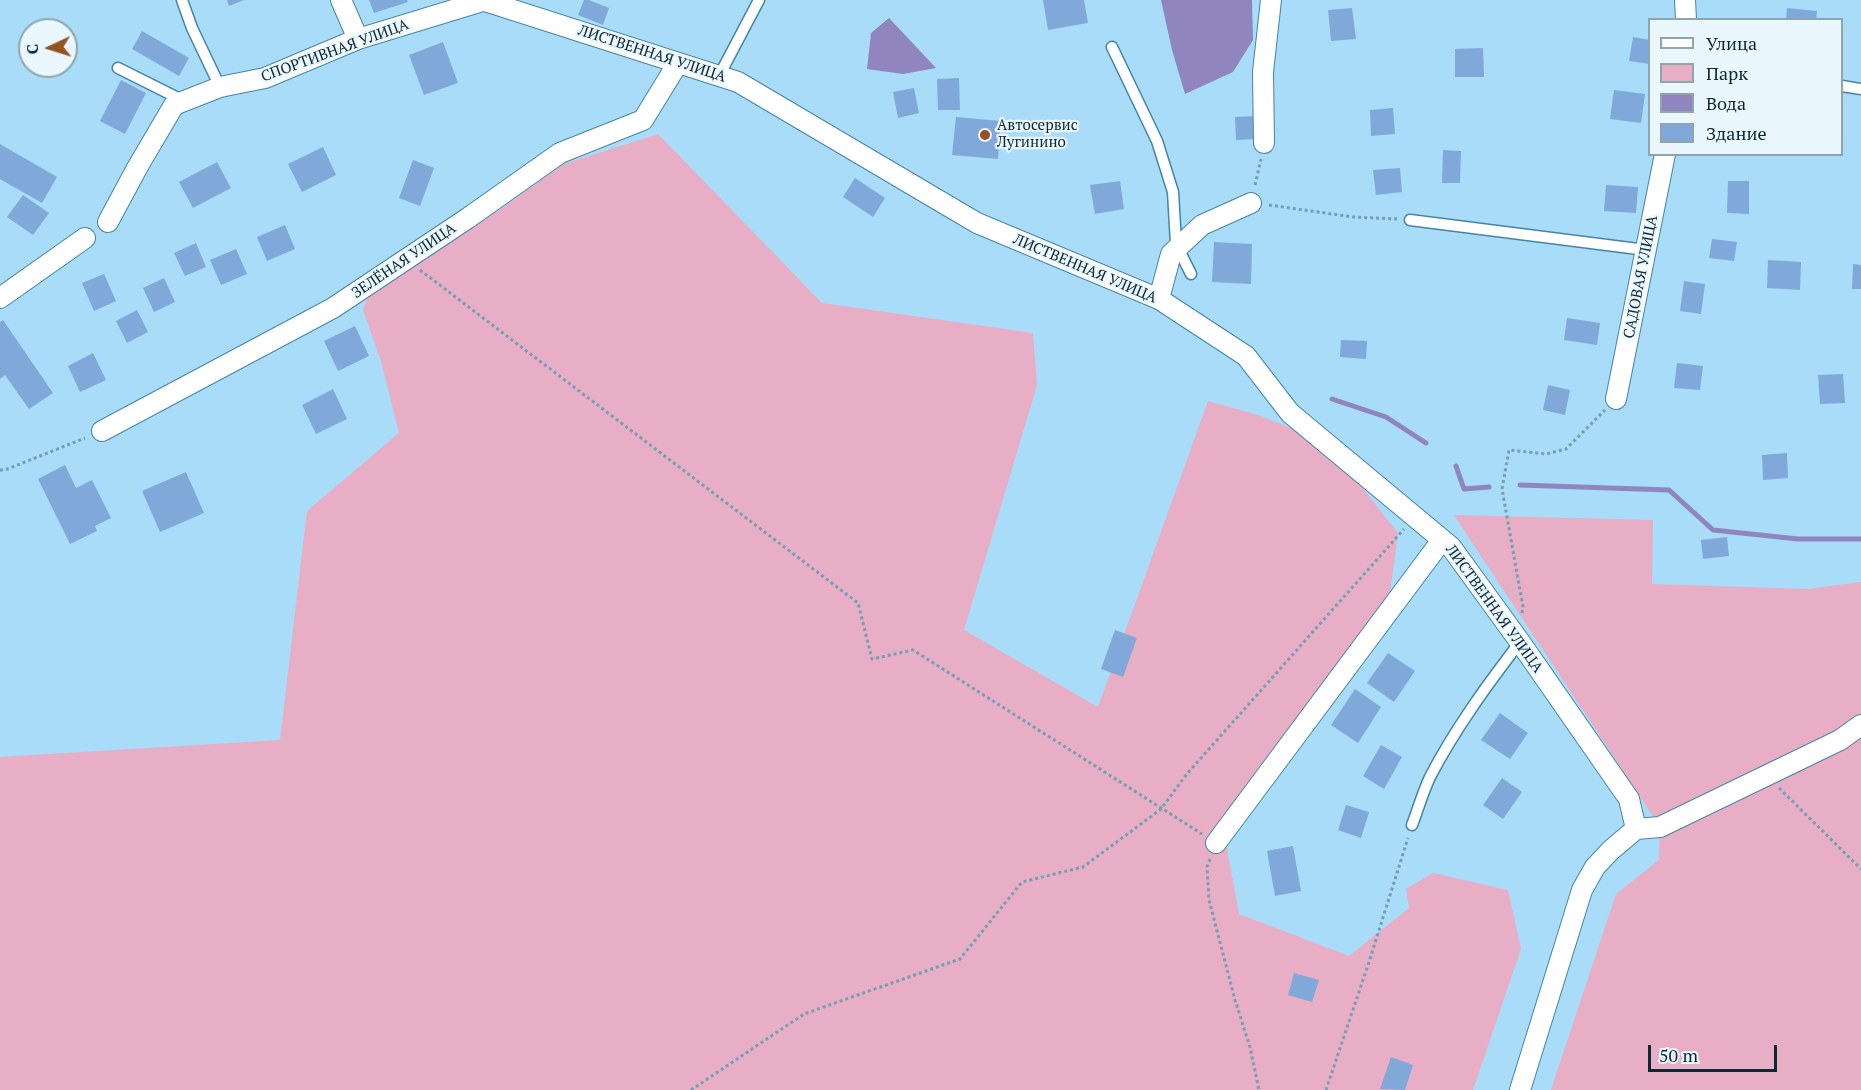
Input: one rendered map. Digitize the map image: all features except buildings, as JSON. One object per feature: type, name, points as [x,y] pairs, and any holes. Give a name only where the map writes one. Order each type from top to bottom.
[{"type":"street","points":[[340,0],[358,39]]},
{"type":"street","name":"СПОРТИВНАЯ УЛИЦА","points":[[108,222],[174,105],[220,87],[265,78],[358,39],[485,0]]},
{"type":"street","name":"ЛИСТВЕННАЯ УЛИЦА","points":[[485,0],[707,74],[738,82],[977,223],[1159,299],[1246,356],[1290,413],[1451,547],[1629,799],[1635,830]]},
{"type":"street","points":[[1264,143],[1263,72],[1271,0]]},
{"type":"street","points":[[1685,0],[1686,18]]},
{"type":"street","name":"ЗЕЛЁНАЯ УЛИЦА","points":[[102,431],[333,308],[560,153],[643,120],[678,63]]},
{"type":"street","name":"САДОВАЯ УЛИЦА","points":[[1616,399],[1665,156]]},
{"type":"street","points":[[1159,299],[1171,254],[1202,225],[1251,203]]},
{"type":"street","points":[[0,298],[85,238]]},
{"type":"street","points":[[1216,843],[1442,540]]},
{"type":"street","points":[[1520,1090],[1582,890],[1595,867],[1635,830],[1660,827],[1840,740],[1861,725]]},
{"type":"lane","points":[[182,0],[192,28],[220,87]]},
{"type":"lane","points":[[707,74],[759,0]]},
{"type":"lane","points":[[1112,47],[1157,141],[1173,192],[1176,244],[1191,274]]},
{"type":"lane","points":[[118,68],[184,101]]},
{"type":"lane","points":[[1843,86],[1861,89]]},
{"type":"lane","points":[[1410,220],[1646,250]]},
{"type":"lane","points":[[1412,825],[1429,780],[1456,731],[1520,642]]},
{"type":"path","points":[[1264,143],[1251,203],[1353,217],[1410,220]]},
{"type":"path","points":[[406,260],[858,603],[873,659],[913,650],[1216,843],[1207,867],[1209,900],[1235,1000],[1250,1047],[1259,1090]]},
{"type":"path","points":[[1520,642],[1523,607],[1502,489],[1509,450],[1546,454],[1566,449],[1616,399]]},
{"type":"path","points":[[0,470],[102,431]]},
{"type":"path","points":[[691,1090],[804,1014],[960,959],[1022,882],[1083,867],[1161,809],[1186,775],[1415,517]]},
{"type":"path","points":[[1769,774],[1781,791],[1861,869]]},
{"type":"path","points":[[1326,1090],[1412,825]]},
{"type":"green space","points":[[658,134],[822,303],[1033,333],[1037,385],[964,630],[1098,707],[1208,401],[1258,415],[1326,442],[1398,533],[1389,600],[1222,822],[1239,914],[1349,956],[1409,908],[1406,889],[1433,873],[1508,890],[1521,949],[1473,1090],[0,1090],[0,757],[280,740],[307,511],[399,433],[381,361],[363,310],[375,275],[428,250],[498,211],[564,164]]},
{"type":"green space","points":[[1454,515],[1653,520],[1652,584],[1808,589],[1861,582],[1861,1090],[1551,1090],[1616,894],[1659,860],[1660,827]]},
{"type":"water","points":[[1161,0],[1252,0],[1253,40],[1233,72],[1185,94]]},
{"type":"water","points":[[889,18],[936,68],[903,74],[867,69],[871,33]]},
{"type":"waterway","points":[[1332,399],[1386,417],[1426,443]]},
{"type":"waterway","points":[[1456,466],[1464,489],[1489,487]]},
{"type":"waterway","points":[[1520,485],[1669,490],[1713,530],[1798,539],[1861,539]]},
{"type":"place","name":"Автосервис Лугинино","points":[[985,135]]}]
